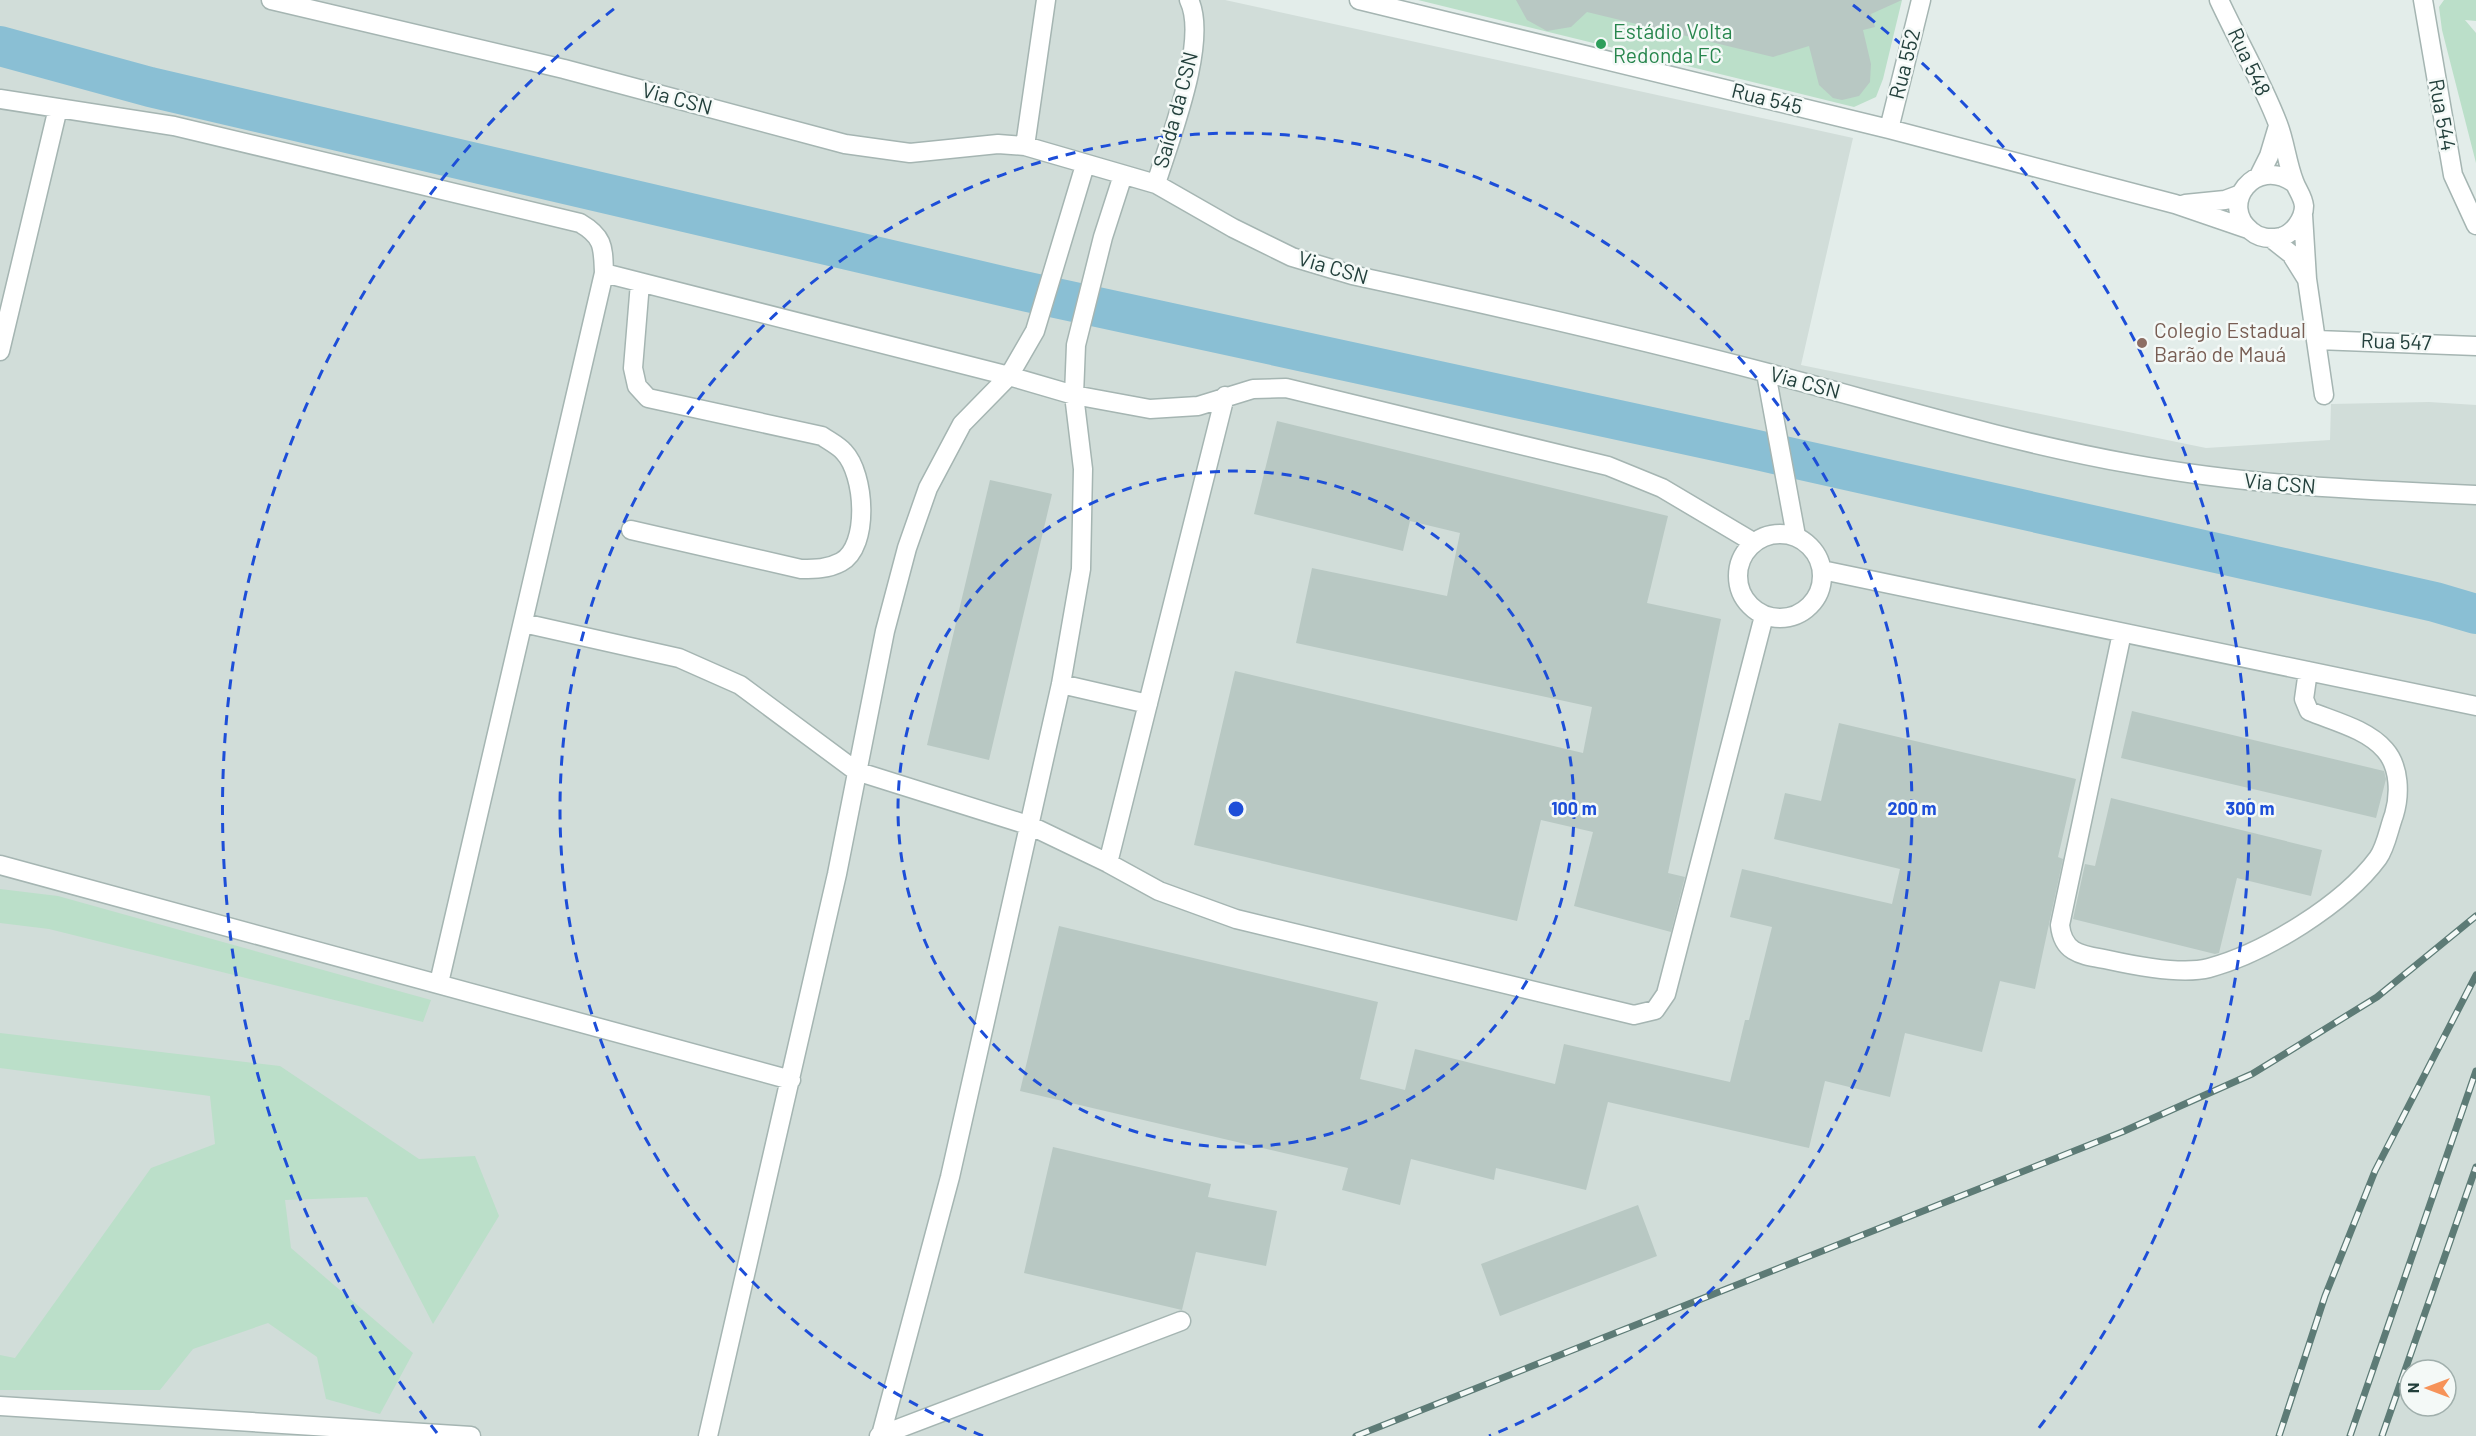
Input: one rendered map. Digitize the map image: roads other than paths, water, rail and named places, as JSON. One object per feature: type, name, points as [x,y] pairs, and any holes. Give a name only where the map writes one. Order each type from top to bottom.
[{"type":"street","name":"Via CSN","points":[[271,0],[564,69],[845,144],[910,153],[998,144],[1024,146],[1156,184],[1233,228],[1292,257],[1352,275],[1766,373],[1967,428],[2130,464],[2209,476],[2307,487],[2476,495]]},
{"type":"street","points":[[1024,146],[1046,0]]},
{"type":"street","name":"Saída da CSN","points":[[1156,184],[1190,71],[1194,40],[1189,0]]},
{"type":"street","name":"Rua 545","points":[[1359,0],[1889,129],[2175,204],[2248,229]]},
{"type":"street","name":"Rua 552","points":[[1889,129],[1922,0]]},
{"type":"street","name":"Rua 548","points":[[2219,0],[2278,125],[2294,183]]},
{"type":"street","name":"Rua 544","points":[[2423,0],[2453,176],[2476,225]]},
{"type":"street","points":[[0,99],[174,126],[580,224],[595,232],[603,247],[604,273],[439,983]]},
{"type":"street","points":[[0,351],[58,108]]},
{"type":"street","points":[[2259,176],[2269,156],[2278,125]]},
{"type":"street","points":[[708,1436],[837,874],[856,771],[907,548],[928,488],[962,424],[1009,376],[1035,331],[1085,165]]},
{"type":"street","points":[[2303,214],[2294,229],[2285,236],[2272,239],[2262,238],[2248,229],[2241,218],[2239,206],[2241,194],[2248,183],[2259,176],[2272,173],[2284,176],[2294,183],[2301,194],[2303,214],[2307,279],[2324,395]]},
{"type":"street","points":[[880,1435],[950,1178],[1060,684],[1081,569],[1083,469],[1074,395],[1076,345],[1103,237],[1123,176]]},
{"type":"street","name":"Rua 545","points":[[2175,204],[2208,202],[2241,194]]},
{"type":"street","points":[[2272,239],[2291,254],[2307,279]]},
{"type":"street","points":[[604,273],[1009,376],[1074,395],[1150,409],[1198,406],[1253,389],[1286,388],[1608,466],[1662,488],[1753,542]]},
{"type":"street","points":[[631,530],[801,569],[825,569],[843,561],[856,543],[862,511],[858,474],[844,452],[822,436],[648,398],[637,386],[633,368],[640,283]]},
{"type":"street","name":"Rua 547","points":[[2317,340],[2476,346]]},
{"type":"street","points":[[1766,373],[1796,536]]},
{"type":"street","points":[[1108,863],[1225,396]]},
{"type":"street","points":[[1781,533],[1796,536],[1808,544],[1817,556],[1822,570],[1819,592],[1806,610],[1793,617],[1778,619],[1764,616],[1751,608],[1742,596],[1738,582],[1738,567],[1744,553],[1753,542],[1766,535],[1781,533]]},
{"type":"street","points":[[1822,570],[2476,706]]},
{"type":"street","points":[[523,623],[689,662],[740,685],[856,771],[1030,826],[1108,863],[1159,891],[1236,919],[1634,1015],[1655,1010],[1666,994],[1764,616]]},
{"type":"street","points":[[2122,633],[2060,925],[2061,938],[2070,949],[2081,954],[2148,968],[2206,969],[2252,953],[2342,897],[2380,856],[2397,804],[2397,775],[2386,751],[2372,738],[2309,711],[2304,699],[2307,671]]},
{"type":"street","points":[[1060,684],[1148,704]]},
{"type":"street","points":[[0,865],[790,1080]]},
{"type":"street","points":[[880,1435],[1181,1320]]},
{"type":"street","points":[[0,1406],[471,1436]]},
{"type":"waterway","points":[[0,46],[150,87],[1028,292],[1757,450],[2435,602],[2476,614]]},
{"type":"railway","points":[[1356,1436],[2122,1132],[2252,1074],[2377,997],[2476,916]]},
{"type":"railway","points":[[2279,1436],[2325,1296],[2375,1171],[2476,975]]},
{"type":"railway","points":[[2350,1436],[2476,1071]]},
{"type":"railway","points":[[2382,1436],[2476,1167]]},
{"type":"place","name":"Estádio Volta Redonda FC","points":[[1601,44]]},
{"type":"place","name":"Colegio Estadual Barão de Mauá","points":[[2142,343]]}]
